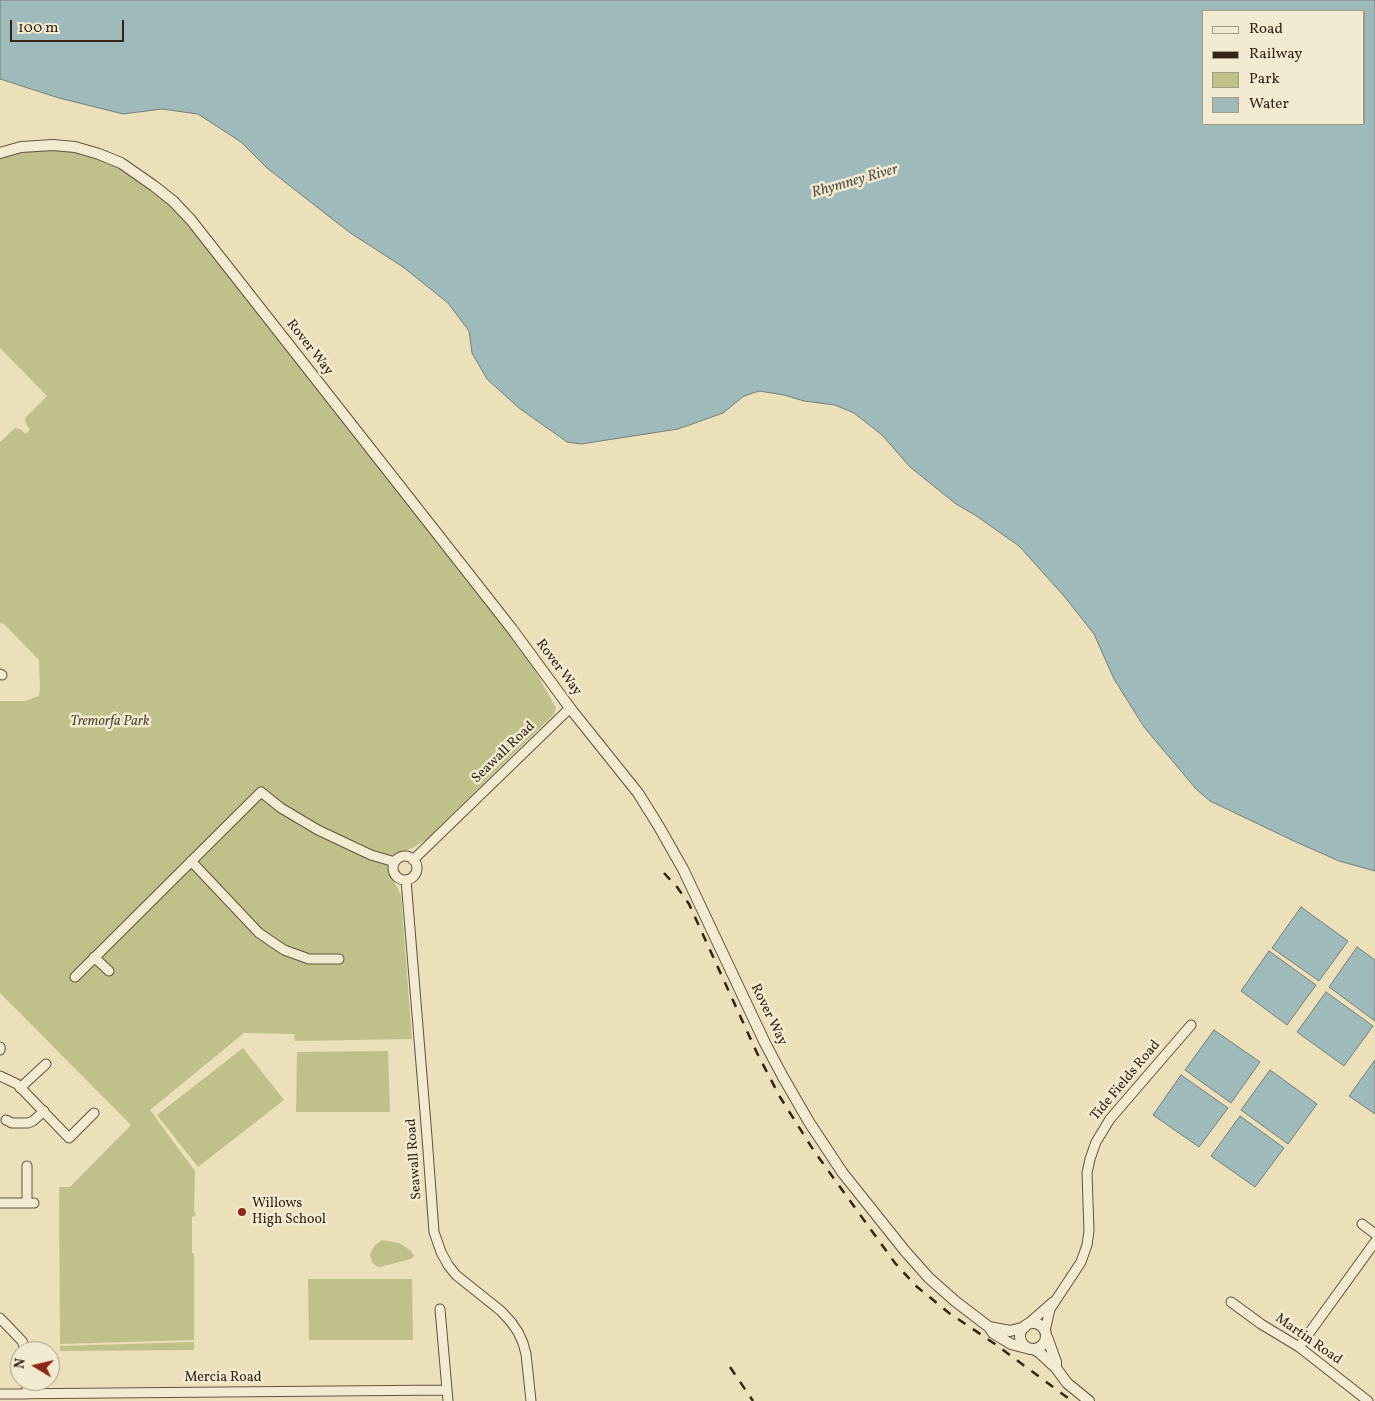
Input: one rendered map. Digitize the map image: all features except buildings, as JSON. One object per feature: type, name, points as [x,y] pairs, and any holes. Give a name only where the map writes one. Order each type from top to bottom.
[{"type":"street","name":"Rover Way","points":[[0,153],[33,145],[65,146],[87,150],[110,158],[149,182],[191,220],[527,648],[570,708],[638,793],[670,846],[704,911],[766,1043],[805,1115],[829,1154],[928,1278],[989,1327],[993,1333],[1018,1346],[1040,1353],[1056,1368],[1067,1383],[1088,1401]]},
{"type":"street","name":"Seawall Road","points":[[413,860],[570,708]]},
{"type":"street","points":[[75,977],[261,792],[281,808],[318,830],[371,855],[395,862]]},
{"type":"street","points":[[404,856],[413,860],[416,864],[416,871],[412,878],[400,879],[394,874],[393,866],[395,862],[404,856]]},
{"type":"street","points":[[191,861],[259,933],[284,950],[309,959],[339,960]]},
{"type":"street","name":"Seawall Road","points":[[406,880],[434,1232],[437,1244],[445,1260],[456,1275],[501,1311],[518,1332],[526,1354],[531,1401]]},
{"type":"street","points":[[94,957],[109,971]]},
{"type":"street","name":"Tide Fields Road","points":[[1046,1334],[1050,1310],[1081,1262],[1087,1244],[1089,1232],[1087,1173],[1096,1142],[1110,1119],[1191,1025]]},
{"type":"street","points":[[20,1088],[46,1064]]},
{"type":"street","points":[[0,1076],[11,1080],[20,1088],[69,1138],[94,1113]]},
{"type":"street","points":[[6,1120],[12,1123],[28,1123],[44,1112]]},
{"type":"street","points":[[0,1203],[31,1203],[28,1166]]},
{"type":"street","points":[[1362,1224],[1375,1234]]},
{"type":"street","points":[[1299,1347],[1375,1242]]},
{"type":"street","name":"Tide Fields Road","points":[[1026,1326],[1055,1301]]},
{"type":"street","name":"Martin Road","points":[[1232,1302],[1261,1324],[1299,1347],[1368,1401]]},
{"type":"street","points":[[440,1309],[448,1401]]},
{"type":"street","points":[[0,1318],[22,1341]]},
{"type":"street","points":[[989,1327],[1010,1331],[1026,1326],[1036,1323],[1043,1327],[1046,1334],[1043,1345],[1038,1349],[1027,1348],[1021,1342],[1021,1334],[1026,1326]]},
{"type":"street","name":"Rover Way","points":[[1046,1334],[1056,1362],[1056,1368]]},
{"type":"street","name":"Mercia Road","points":[[0,1394],[199,1397],[447,1390]]},
{"type":"green space","name":"Tremorfa Park","points":[[59,150],[82,154],[113,165],[149,188],[168,203],[206,245],[527,656],[556,708],[554,714],[427,839],[396,855],[389,863],[388,873],[401,896],[412,1039],[295,1041],[294,1034],[244,1033],[150,1110],[195,1171],[194,1211],[196,1215],[192,1217],[194,1340],[60,1344],[59,1187],[70,1187],[131,1125],[0,993],[0,701],[25,701],[39,696],[40,688],[39,660],[0,622],[0,442],[15,428],[20,429],[26,434],[30,429],[26,424],[25,418],[47,396],[0,348],[0,159],[20,152]]},
{"type":"green space","points":[[243,1048],[284,1100],[198,1167],[157,1115]]},
{"type":"green space","points":[[388,1051],[390,1112],[296,1112],[297,1052]]},
{"type":"green space","points":[[382,1240],[399,1243],[410,1250],[414,1256],[411,1259],[380,1267],[376,1266],[370,1256],[375,1245]]},
{"type":"green space","points":[[308,1279],[412,1279],[413,1340],[309,1340]]},
{"type":"green space","points":[[194,1342],[194,1350],[60,1351],[60,1346]]},
{"type":"water","name":"Rhymney River","points":[[0,0],[1375,0],[1375,871],[1339,861],[1296,842],[1210,801],[1196,789],[1144,727],[1114,679],[1094,634],[1064,596],[1019,546],[956,504],[910,467],[882,435],[854,413],[835,405],[804,401],[784,395],[759,391],[744,396],[723,413],[678,429],[581,444],[567,442],[519,408],[487,379],[472,353],[469,331],[448,303],[403,267],[349,232],[267,168],[241,142],[198,114],[162,109],[123,114],[59,98],[0,79]]},
{"type":"water","points":[[1301,907],[1348,941],[1319,981],[1272,948]]},
{"type":"water","points":[[1357,947],[1375,960],[1375,1021],[1329,987]]},
{"type":"water","points":[[1269,951],[1316,985],[1287,1025],[1241,991]]},
{"type":"water","points":[[1326,992],[1373,1026],[1344,1066],[1297,1032]]},
{"type":"water","points":[[1214,1030],[1260,1062],[1231,1103],[1185,1070]]},
{"type":"water","points":[[1375,1060],[1375,1114],[1349,1096]]},
{"type":"water","points":[[1270,1070],[1317,1104],[1288,1144],[1241,1110]]},
{"type":"water","points":[[1181,1075],[1228,1108],[1199,1147],[1153,1115]]},
{"type":"water","points":[[1240,1116],[1284,1148],[1255,1187],[1211,1156]]},
{"type":"railway","points":[[664,873],[689,904],[757,1053],[780,1097],[814,1151],[895,1263],[916,1286],[949,1313],[995,1344],[1072,1401]]},
{"type":"railway","points":[[730,1367],[753,1401]]},
{"type":"place","name":"Willows High School","points":[[242,1212]]}]
